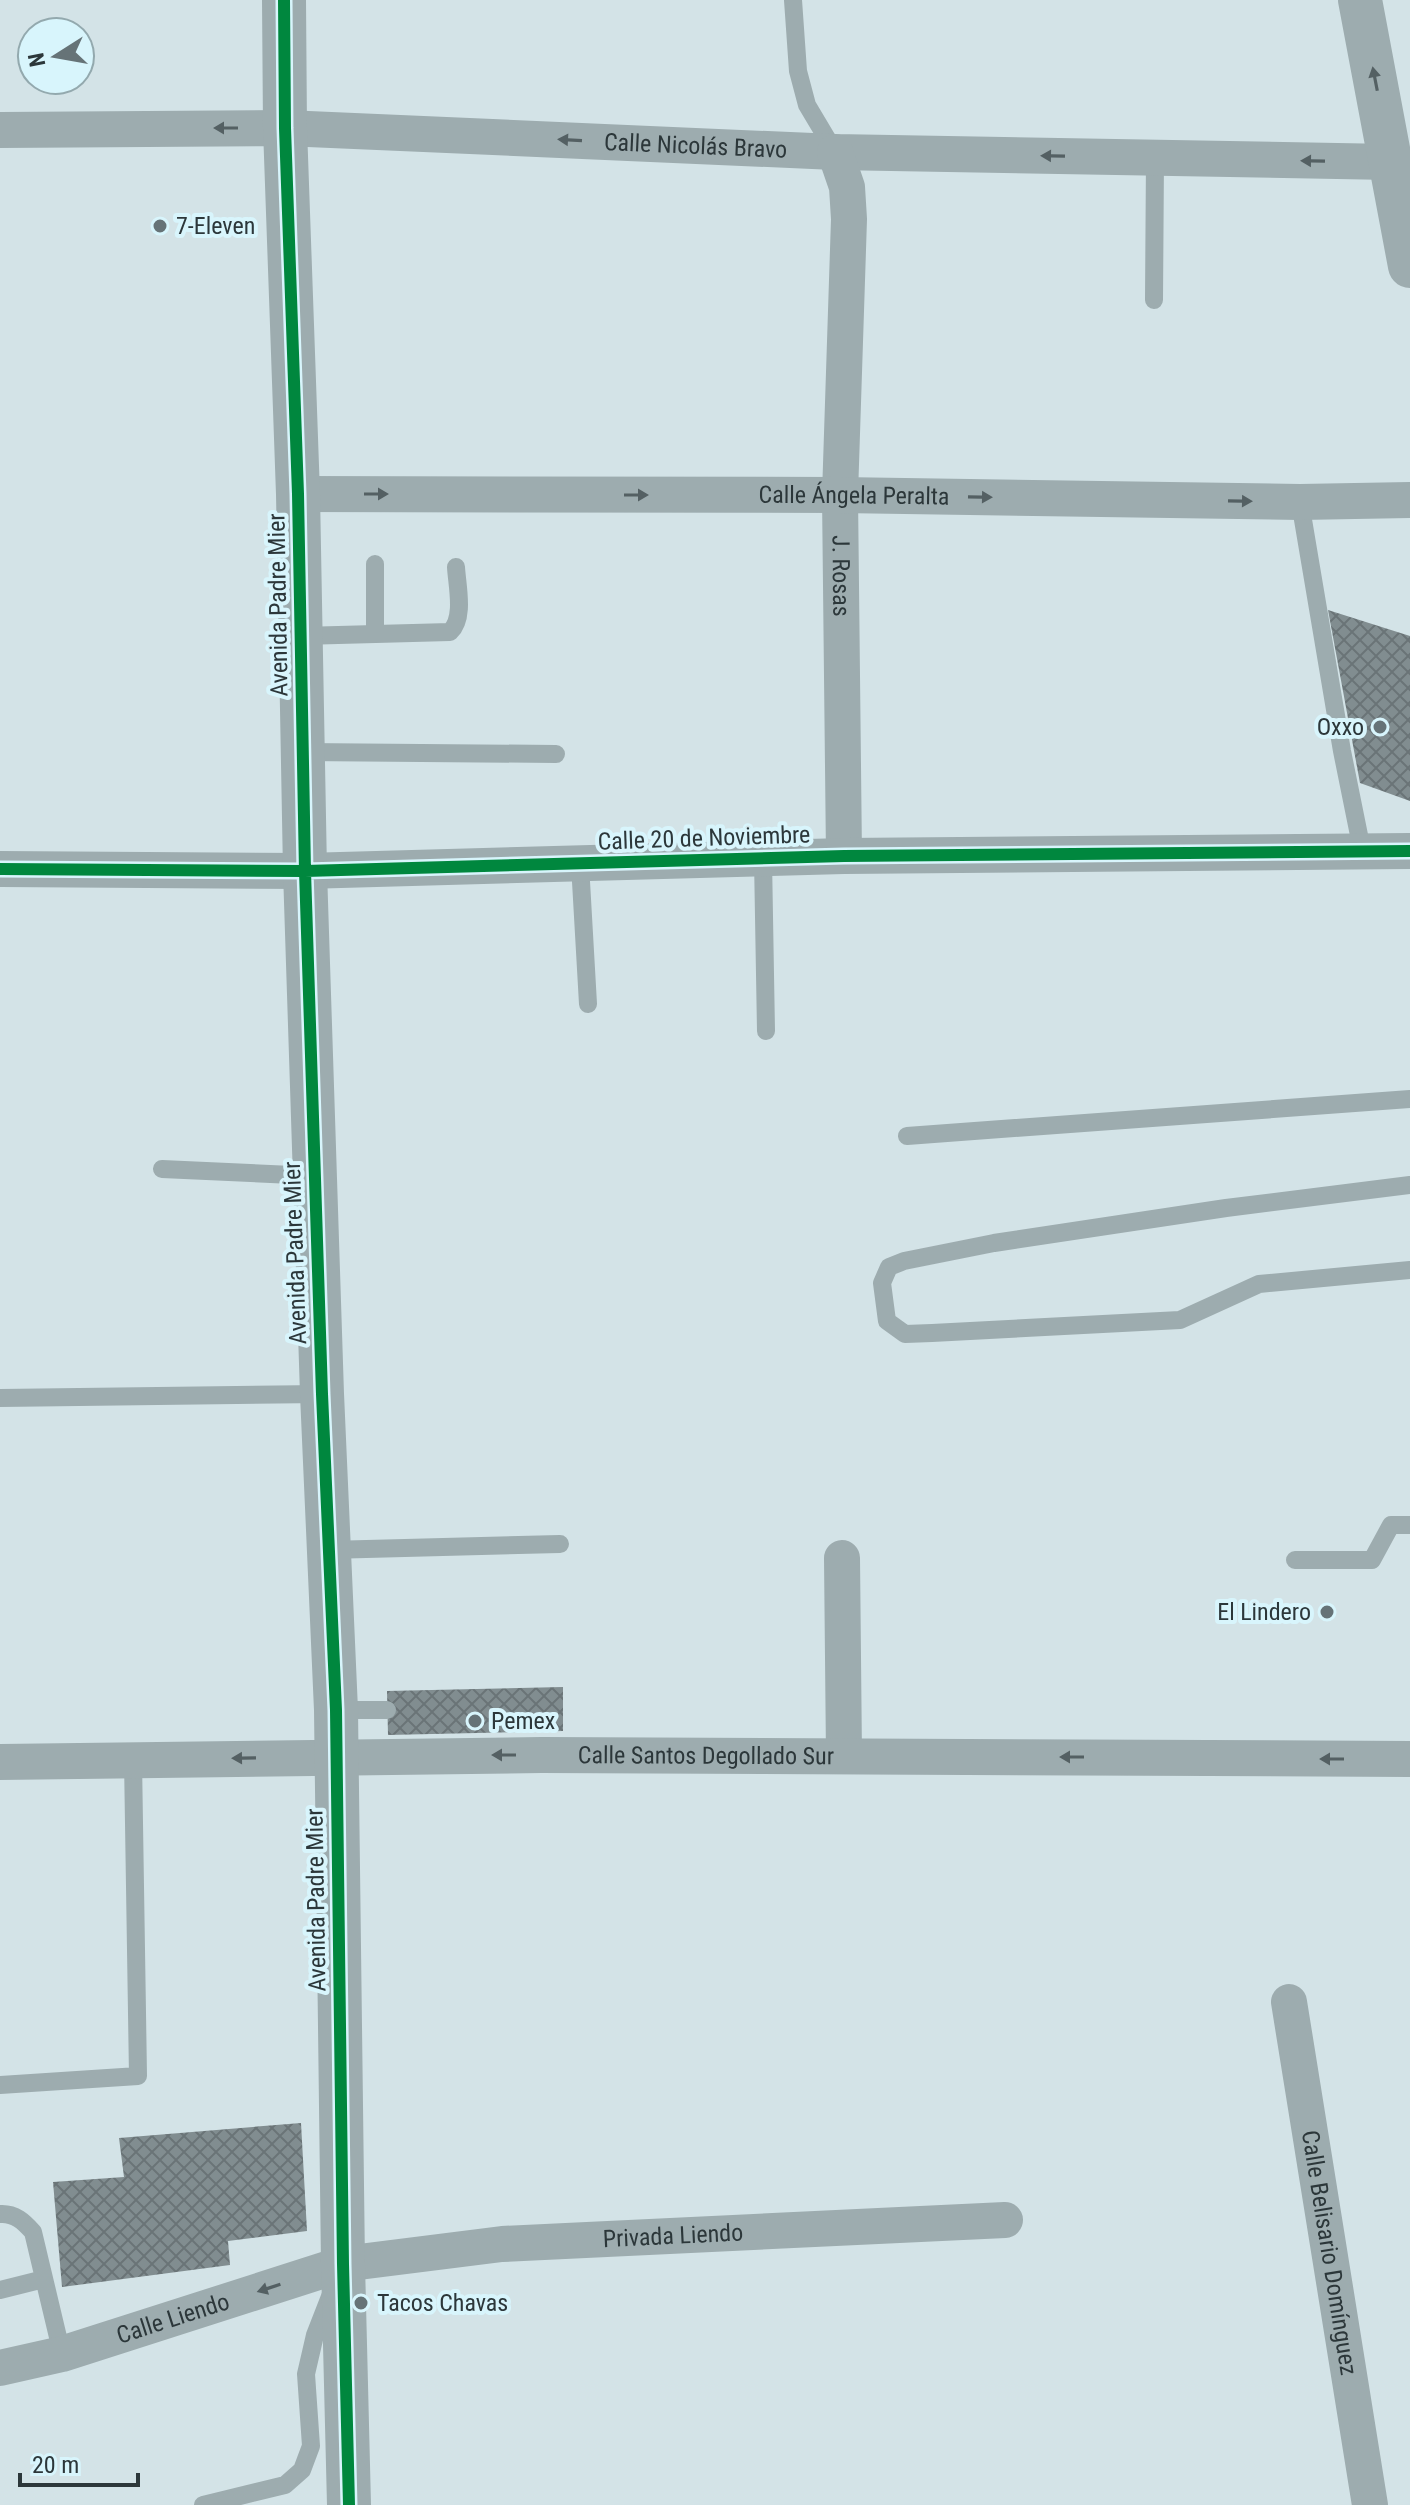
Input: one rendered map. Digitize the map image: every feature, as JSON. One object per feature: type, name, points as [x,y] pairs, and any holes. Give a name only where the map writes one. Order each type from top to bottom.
[{"type":"street","name":"Avenida Padre Mier","points":[[284,0],[314,1176],[336,1710],[349,2505]]},
{"type":"street","points":[[1360,0],[1410,266]]},
{"type":"street","name":"Calle Nicolás Bravo","points":[[0,130],[285,128],[835,152],[1391,162]]},
{"type":"street","name":"J. Rosas","points":[[835,152],[847,187],[849,219],[840,495],[844,856]]},
{"type":"street","name":"Calle Ángela Peralta","points":[[298,494],[840,495],[1300,502],[1410,500]]},
{"type":"street","name":"Calle 20 de Noviembre","points":[[0,869],[305,871],[844,856],[1410,851]]},
{"type":"street","points":[[842,1558],[844,1756]]},
{"type":"street","name":"Calle Santos Degollado Sur","points":[[0,1762],[337,1756],[542,1744],[844,1756],[1410,1759]]},
{"type":"street","name":"Calle Belisario Domínguez","points":[[1289,2002],[1370,2505]]},
{"type":"street","name":"Privada Liendo","points":[[343,2264],[502,2244],[1005,2220]]},
{"type":"street","name":"Calle Liendo","points":[[0,2368],[62,2354],[343,2264]]},
{"type":"lane","points":[[793,0],[798,71],[807,105],[835,152]]},
{"type":"lane","points":[[1154,300],[1155,158]]},
{"type":"lane","points":[[1300,502],[1339,699],[1362,850]]},
{"type":"lane","points":[[375,564],[375,634]]},
{"type":"lane","points":[[301,636],[450,632],[458,617],[456,567]]},
{"type":"lane","points":[[303,752],[556,754]]},
{"type":"lane","points":[[763,859],[766,1031]]},
{"type":"lane","points":[[580,864],[588,1004]]},
{"type":"lane","points":[[907,1136],[1410,1099]]},
{"type":"lane","points":[[162,1169],[314,1176]]},
{"type":"lane","points":[[1410,1185],[1226,1208],[994,1243],[904,1261],[889,1267],[882,1283],[887,1321],[905,1334],[918,1334],[1180,1320],[1259,1284],[1410,1270]]},
{"type":"lane","points":[[0,1398],[322,1394]]},
{"type":"lane","points":[[1295,1560],[1372,1560],[1391,1525],[1410,1525]]},
{"type":"lane","points":[[328,1550],[560,1544]]},
{"type":"lane","points":[[336,1710],[387,1710]]},
{"type":"lane","points":[[0,2085],[138,2076],[133,1760]]},
{"type":"lane","points":[[0,2214],[23,2220],[33,2232],[62,2354]]},
{"type":"lane","points":[[203,2505],[285,2485],[302,2470],[311,2446],[306,2374],[315,2335],[343,2264]]},
{"type":"lane","points":[[0,2290],[44,2279]]},
{"type":"building","name":"Oxxo","points":[[1328,610],[1410,636],[1410,801],[1360,783]]},
{"type":"building","name":"Pemex","points":[[563,1687],[563,1731],[388,1735],[387,1691]]},
{"type":"building","points":[[301,2123],[307,2231],[228,2241],[230,2265],[62,2287],[53,2182],[124,2177],[119,2138]]},
{"type":"cycle path","points":[[284,0],[305,871],[336,1710],[349,2505]]},
{"type":"cycle path","points":[[0,869],[305,871],[844,856],[1410,851]]},
{"type":"place","name":"7-Eleven","points":[[160,226]]},
{"type":"place","name":"Oxxo","points":[[1380,727]]},
{"type":"place","name":"El Lindero","points":[[1327,1612]]},
{"type":"place","name":"Pemex","points":[[475,1721]]},
{"type":"place","name":"Tacos Chavas","points":[[361,2303]]}]
